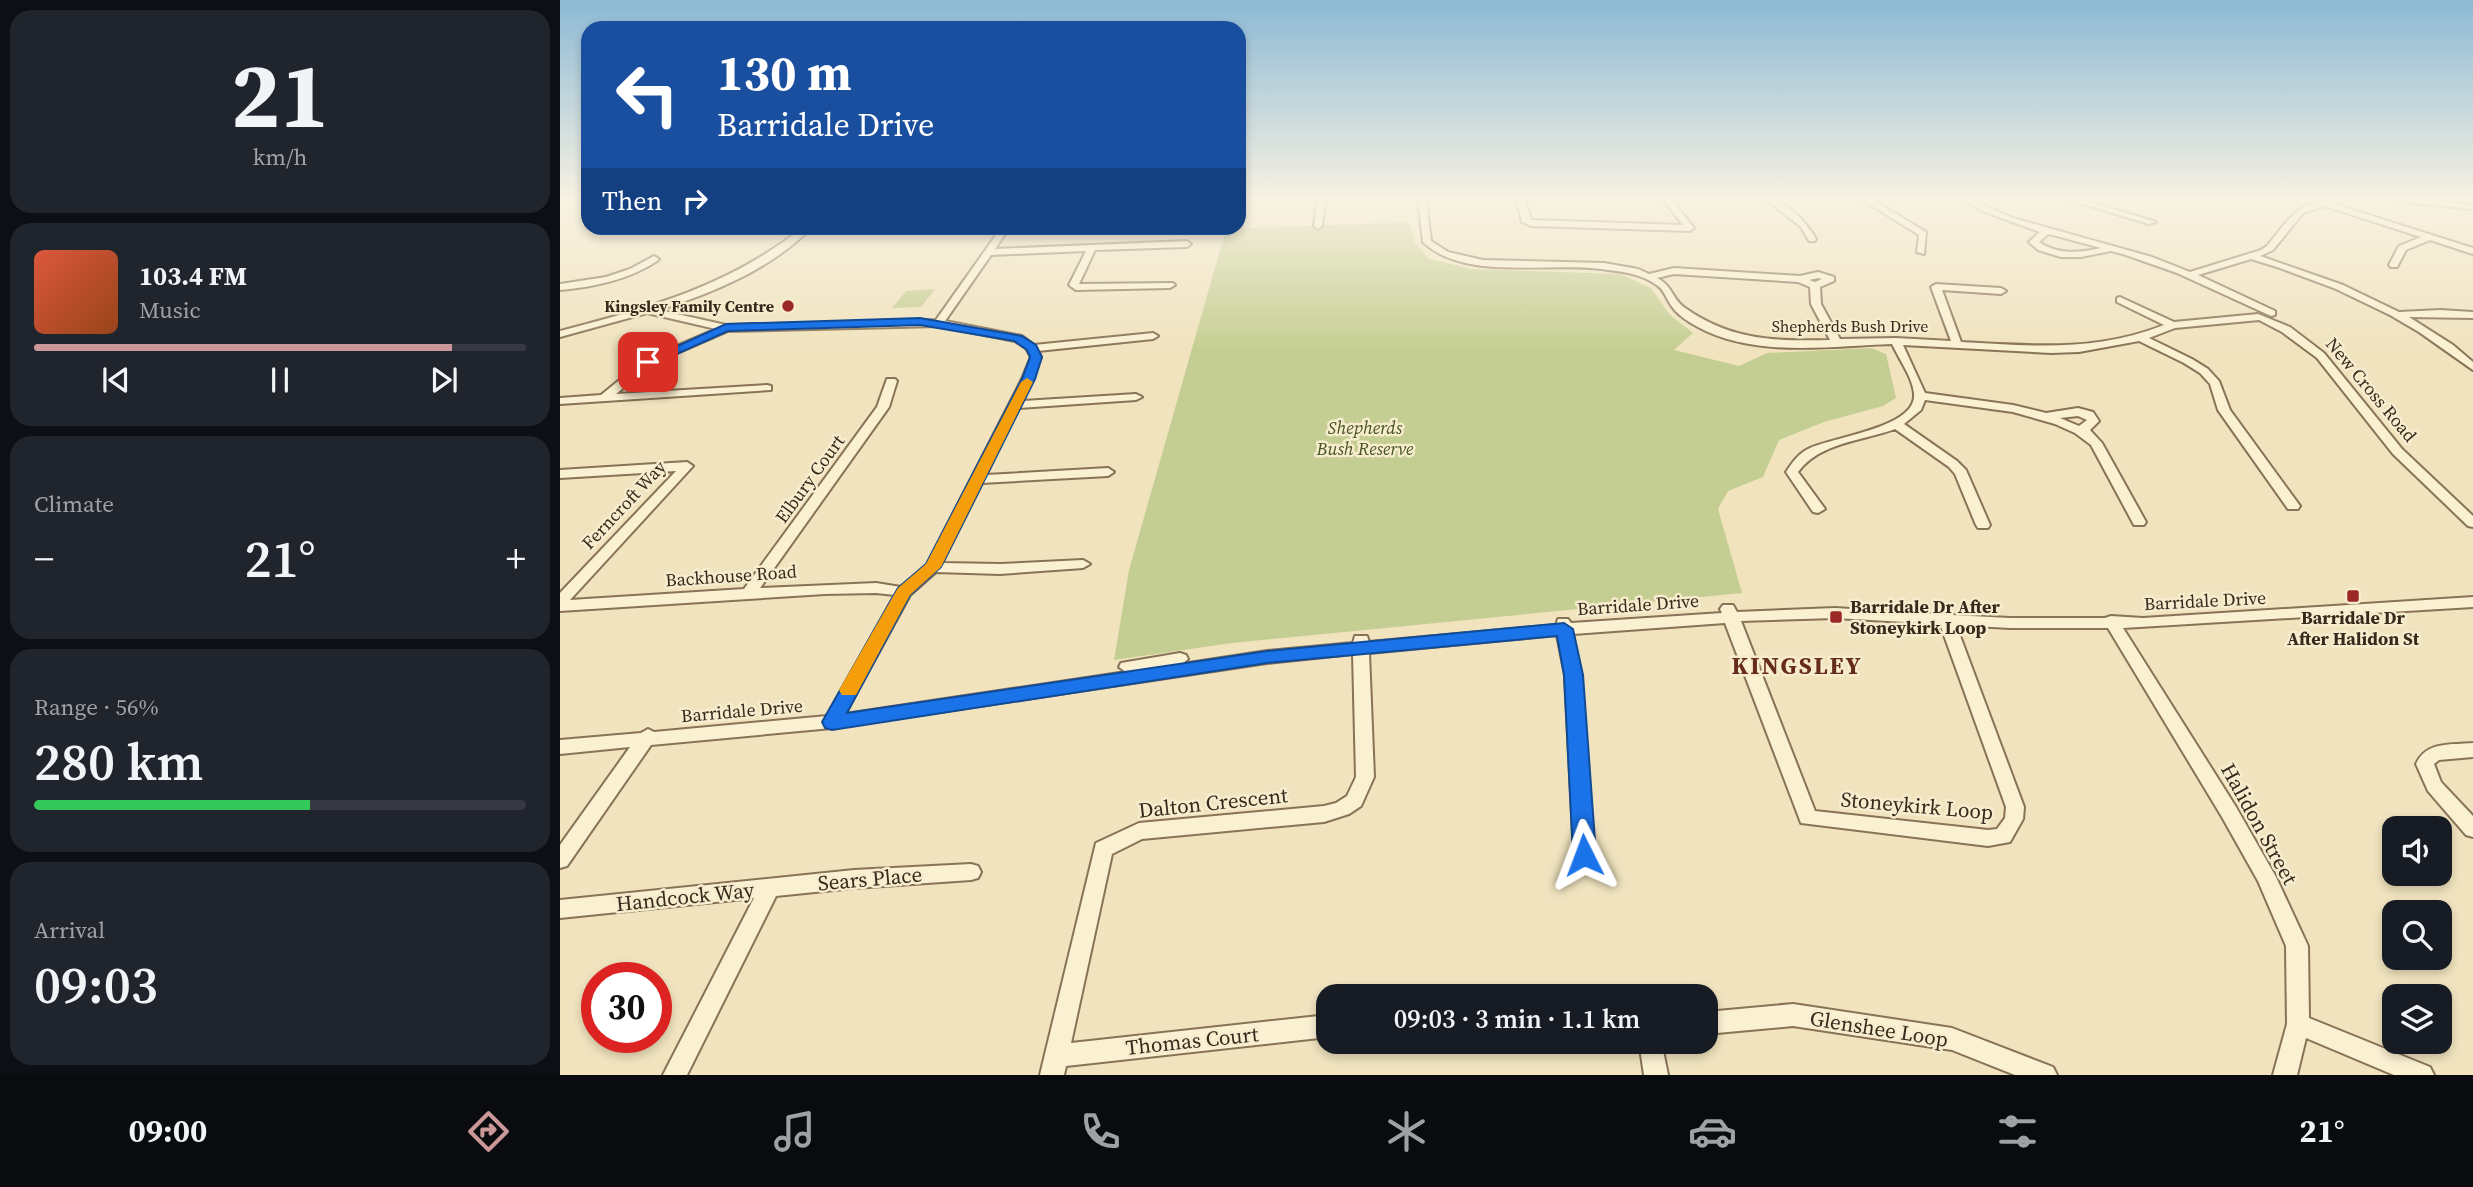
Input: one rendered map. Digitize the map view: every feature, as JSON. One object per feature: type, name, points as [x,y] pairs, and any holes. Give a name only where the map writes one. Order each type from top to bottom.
[{"type":"street","points":[[664,310],[779,250]]},
{"type":"street","points":[[939,323],[988,252],[1036,250]]},
{"type":"street","points":[[1091,250],[1074,285],[1079,288],[1170,285]]},
{"type":"street","points":[[1439,250],[1445,254],[1483,262],[1622,268],[1651,276],[1674,271],[1800,279],[1818,275],[1828,276],[1830,279],[1815,286],[1800,279]]},
{"type":"street","name":"New Cross Road","points":[[2045,250],[2085,255],[2105,250]]},
{"type":"street","name":"New Cross Road","points":[[2114,250],[2189,275],[2232,296],[2324,349],[2344,368],[2400,442],[2473,512]]},
{"type":"street","points":[[2189,275],[2265,250]]},
{"type":"street","points":[[2394,265],[2401,250]]},
{"type":"street","points":[[2250,256],[2326,282],[2395,315],[2429,335],[2473,367]]},
{"type":"street","points":[[560,287],[597,282],[646,265],[654,259]]},
{"type":"street","name":"New Cross Road","points":[[2189,275],[2297,335],[2334,367],[2388,441],[2473,523]]},
{"type":"street","name":"Shepherds Bush Drive","points":[[1651,276],[1664,285],[1684,313],[1714,331],[1754,341],[1896,341],[2060,350],[2104,346],[2140,338],[2173,325],[2266,316]]},
{"type":"street","points":[[1815,286],[1816,304],[1837,343]]},
{"type":"street","points":[[1957,344],[1936,287],[2001,291]]},
{"type":"street","points":[[2120,300],[2173,325]]},
{"type":"street","points":[[560,334],[646,310],[664,310],[726,328],[939,323],[1018,338],[1032,348],[1036,357],[1015,405],[933,567],[904,592],[835,717]]},
{"type":"street","points":[[2395,315],[2473,315]]},
{"type":"street","points":[[605,397],[648,362],[726,328]]},
{"type":"street","points":[[1032,348],[1153,336]]},
{"type":"street","points":[[2140,338],[2204,371],[2215,383],[2224,410],[2293,506]]},
{"type":"street","points":[[1818,509],[1792,472],[1801,458],[1815,449],[1897,425],[1916,411],[1920,396],[1896,341]]},
{"type":"street","name":"Elbury Court","points":[[749,593],[883,407],[891,381]]},
{"type":"street","points":[[560,401],[767,388]]},
{"type":"street","points":[[1920,396],[2043,415],[2084,412],[2093,421],[2083,429],[2086,434]]},
{"type":"street","points":[[1015,405],[1136,397]]},
{"type":"street","points":[[2043,415],[2086,434],[2096,443],[2140,522]]},
{"type":"street","points":[[1897,425],[1953,464],[1961,473],[1983,525]]},
{"type":"street","name":"Ferncroft Way","points":[[560,474],[687,466],[560,604]]},
{"type":"street","points":[[976,479],[1108,471]]},
{"type":"street","points":[[933,567],[1000,569],[1083,564]]},
{"type":"street","name":"Backhouse Road","points":[[560,604],[876,588],[904,592]]},
{"type":"street","name":"Barridale Drive","points":[[2110,620],[2473,595]]},
{"type":"street","name":"Barridale Drive","points":[[560,738],[649,734],[984,701],[1362,643],[1729,613],[1944,613],[2010,623],[2272,617],[2473,602]]},
{"type":"street","name":"Stoneykirk Loop","points":[[1729,613],[1808,818],[1988,838],[2003,836],[2014,820],[2015,807],[1944,613]]},
{"type":"street","name":"Halidon Street","points":[[2110,620],[2266,877],[2297,946],[2298,1024],[2285,1075]]},
{"type":"street","points":[[1564,625],[1573,675],[1584,855]]},
{"type":"street","name":"Dalton Crescent","points":[[1055,1065],[1103,849],[1139,831],[1324,814],[1342,809],[1354,801],[1366,776],[1362,643]]},
{"type":"street","points":[[560,860],[649,734]]},
{"type":"street","name":"Barridale Drive","points":[[560,747],[649,734]]},
{"type":"street","points":[[2473,750],[2436,753],[2428,757],[2424,764],[2434,786],[2473,829]]},
{"type":"street","name":"Sears Place","points":[[770,888],[854,879],[971,872]]},
{"type":"street","name":"Handcock Way","points":[[560,909],[770,888]]},
{"type":"street","name":"Handcock Way","points":[[675,1075],[770,888]]},
{"type":"street","name":"Glenshee Loop","points":[[1718,1022],[1793,1015],[1952,1039],[2045,1075]]},
{"type":"street","points":[[2298,1024],[2422,1075]]},
{"type":"street","name":"Thomas Court","points":[[1055,1065],[1316,1028]]},
{"type":"street","points":[[1652,1054],[1656,1075]]},
{"type":"green space","name":"Shepherds Bush Reserve","points":[[1220,250],[1422,250],[1429,259],[1472,269],[1620,274],[1651,288],[1670,315],[1693,333],[1674,350],[1739,366],[1767,353],[1871,348],[1886,354],[1896,398],[1883,406],[1824,422],[1779,440],[1763,477],[1728,491],[1718,509],[1742,593],[1232,643],[1114,660],[1129,570]]},
{"type":"green space","points":[[935,289],[921,307],[892,308],[906,291]]},
{"type":"slow traffic","points":[[849,690],[904,592],[933,567],[1027,382]]},
{"type":"place","name":"Kingsley Family Centre","points":[[788,306]]},
{"type":"place","name":"Barridale Dr After Halidon St","points":[[2353,596]]},
{"type":"place","name":"Barridale Dr After Stoneykirk Loop","points":[[1836,617]]},
{"type":"district","name":"KINGSLEY","points":[[1797,666]]},
{"type":"route","points":[[648,362],[726,328],[878,322],[939,323],[981,330],[1018,338],[1032,348],[1036,357],[1028,379],[933,567],[904,592],[832,722],[984,701],[1225,662],[1564,629],[1573,675],[1584,855]]}]
